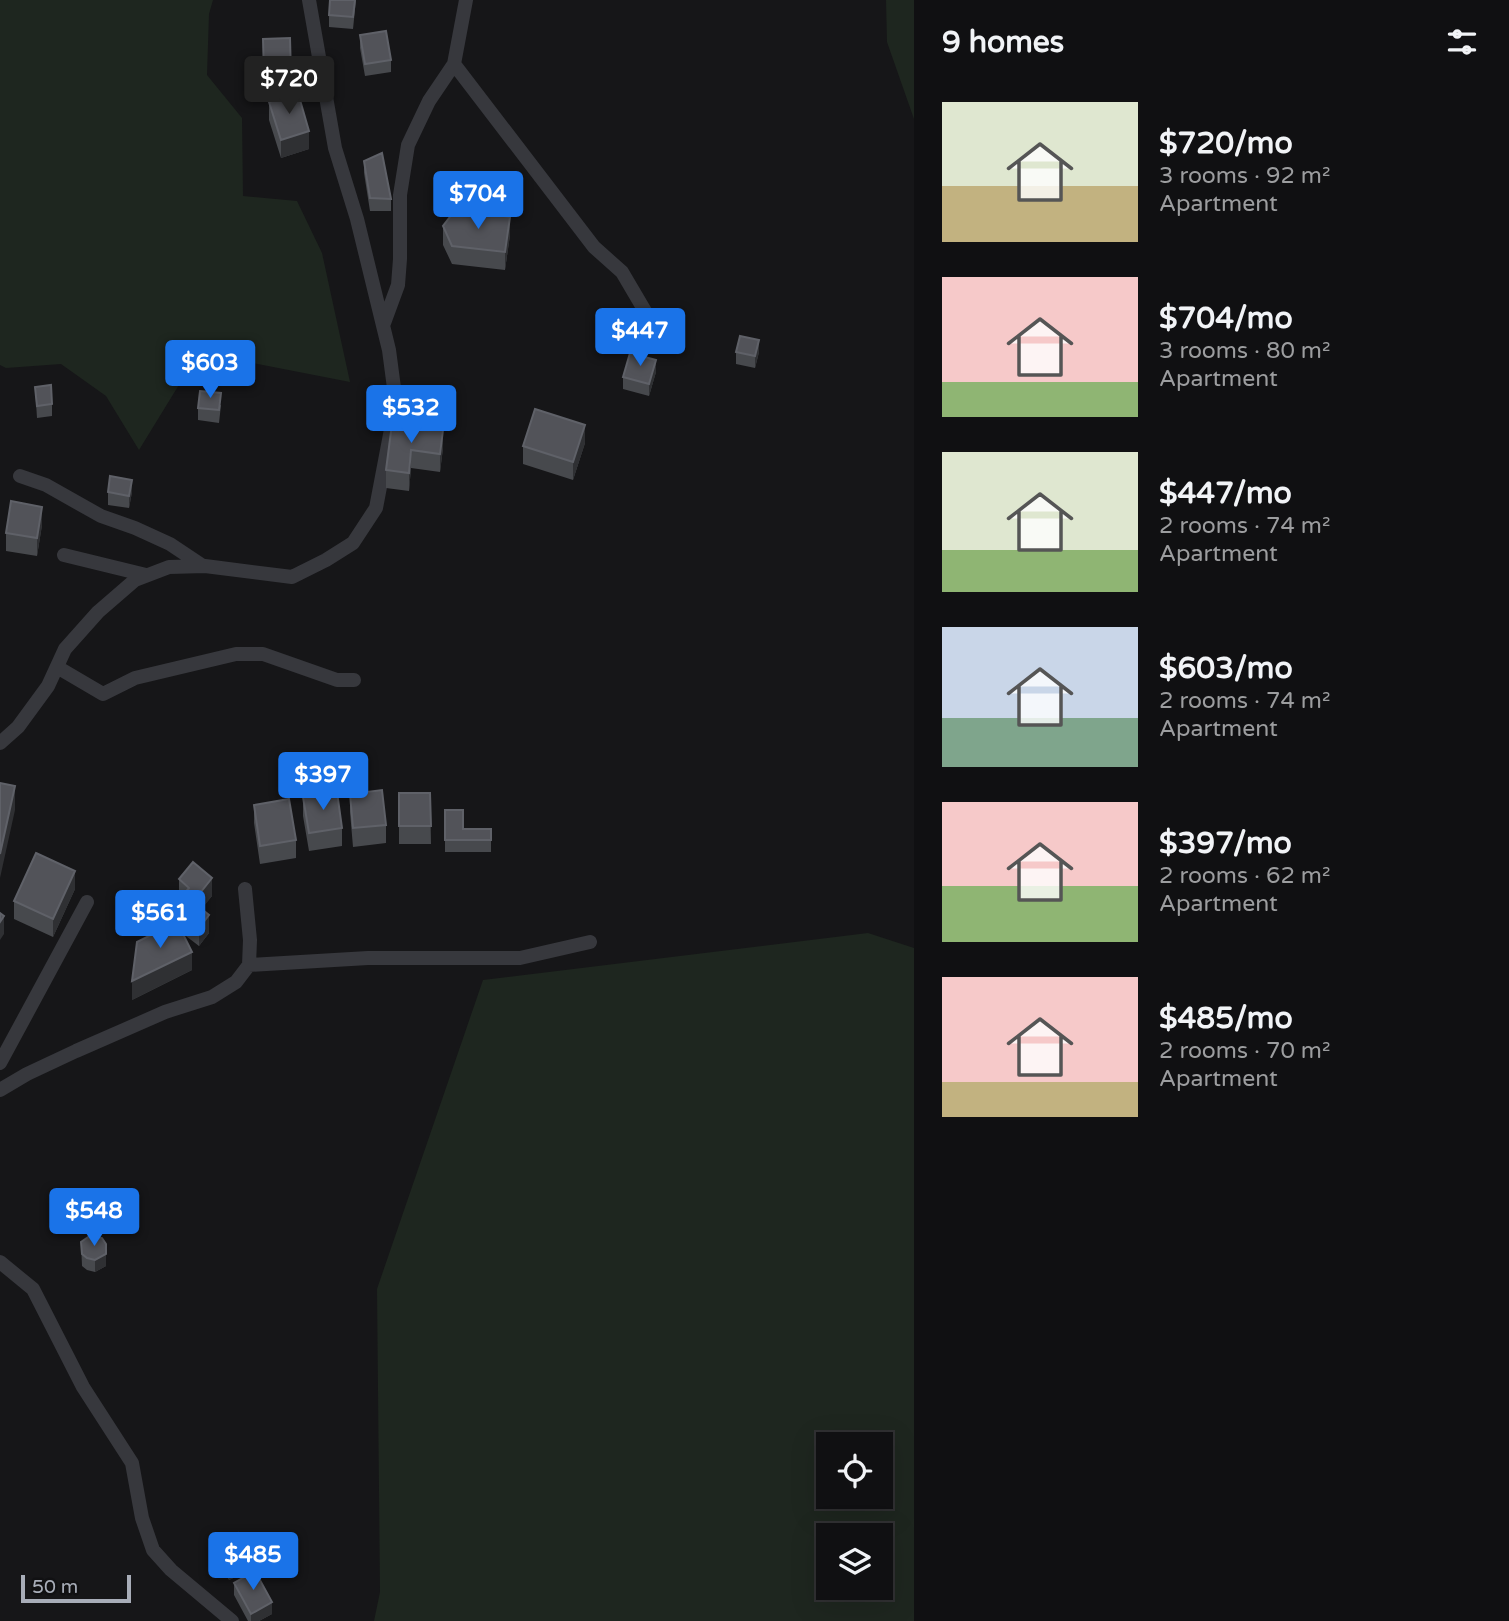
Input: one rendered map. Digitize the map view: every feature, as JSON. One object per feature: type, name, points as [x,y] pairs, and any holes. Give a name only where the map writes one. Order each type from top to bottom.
[{"type":"street","points":[[0,743],[18,727],[48,686],[65,649],[98,612],[135,580],[169,567],[205,566],[292,576],[326,561],[353,544],[376,508],[396,403],[384,323],[335,148],[309,0]]},
{"type":"street","points":[[384,323],[398,285],[400,195],[408,145],[429,101],[454,64],[466,0]]},
{"type":"street","points":[[454,64],[594,247],[622,272],[662,340]]},
{"type":"street","points":[[20,476],[46,485],[101,516],[170,544],[205,566]]},
{"type":"street","points":[[64,555],[146,575]]},
{"type":"street","points":[[57,667],[103,694],[135,678],[236,654],[262,654],[337,680],[354,680]]},
{"type":"street","points":[[0,1090],[76,1051],[165,1012],[212,997],[236,982],[249,965],[245,889]]},
{"type":"street","points":[[0,1063],[87,902]]},
{"type":"street","points":[[249,965],[368,958],[520,958],[590,942]]},
{"type":"street","points":[[0,1262],[33,1289],[83,1387],[132,1463],[142,1518],[153,1550],[171,1570],[232,1621]]},
{"type":"shaded area","points":[[0,0],[213,0],[209,14],[207,75],[242,118],[243,196],[297,201],[322,253],[350,382],[248,362],[185,375],[139,450],[106,396],[61,364],[6,368],[0,365]]},
{"type":"shaded area","points":[[886,0],[914,0],[914,119],[887,42]]},
{"type":"shaded area","points":[[868,933],[914,948],[914,1621],[374,1621],[380,1592],[377,1289],[483,980]]},
{"type":"building","points":[[330,0],[355,0],[353,17],[329,15]]},
{"type":"building","points":[[386,31],[391,60],[365,64],[360,35]]},
{"type":"building","points":[[290,38],[291,75],[264,76],[263,39]]},
{"type":"building","points":[[298,93],[309,131],[281,140],[269,102]]},
{"type":"building","points":[[382,153],[391,199],[370,198],[364,161]]},
{"type":"building","points":[[456,209],[510,217],[505,252],[452,246],[443,226]]},
{"type":"building","points":[[740,336],[759,340],[755,356],[736,352]]},
{"type":"building","points":[[630,353],[656,360],[649,384],[623,377]]},
{"type":"building","points":[[51,385],[52,404],[37,406],[35,387]]},
{"type":"building","points":[[200,391],[221,393],[219,410],[198,408]]},
{"type":"building","points":[[535,409],[585,425],[573,462],[523,446]]},
{"type":"building","points":[[392,424],[443,430],[440,454],[411,450],[409,473],[386,470]]},
{"type":"building","points":[[110,476],[132,480],[129,496],[108,492]]},
{"type":"building","points":[[11,501],[42,507],[37,538],[6,533]]},
{"type":"building","points":[[0,783],[15,786],[0,854]]},
{"type":"building","points":[[382,790],[386,825],[353,828],[350,794]]},
{"type":"building","points":[[337,792],[342,828],[309,833],[303,797]]},
{"type":"building","points":[[399,793],[430,793],[431,826],[399,826]]},
{"type":"building","points":[[289,799],[296,840],[260,846],[254,805]]},
{"type":"building","points":[[445,810],[463,810],[463,829],[491,829],[491,840],[445,840]]},
{"type":"building","points":[[36,853],[75,871],[53,919],[14,901]]},
{"type":"building","points":[[193,862],[212,878],[193,902],[209,915],[199,928],[173,907],[189,888],[179,879]]},
{"type":"building","points":[[177,922],[192,952],[132,981],[137,942]]},
{"type":"building","points":[[91,1235],[102,1238],[106,1244],[106,1254],[95,1260],[82,1254],[81,1242]]},
{"type":"building","points":[[238,1533],[250,1558],[229,1568],[217,1543]]},
{"type":"building","points":[[255,1571],[272,1602],[251,1614],[234,1583]]}]
